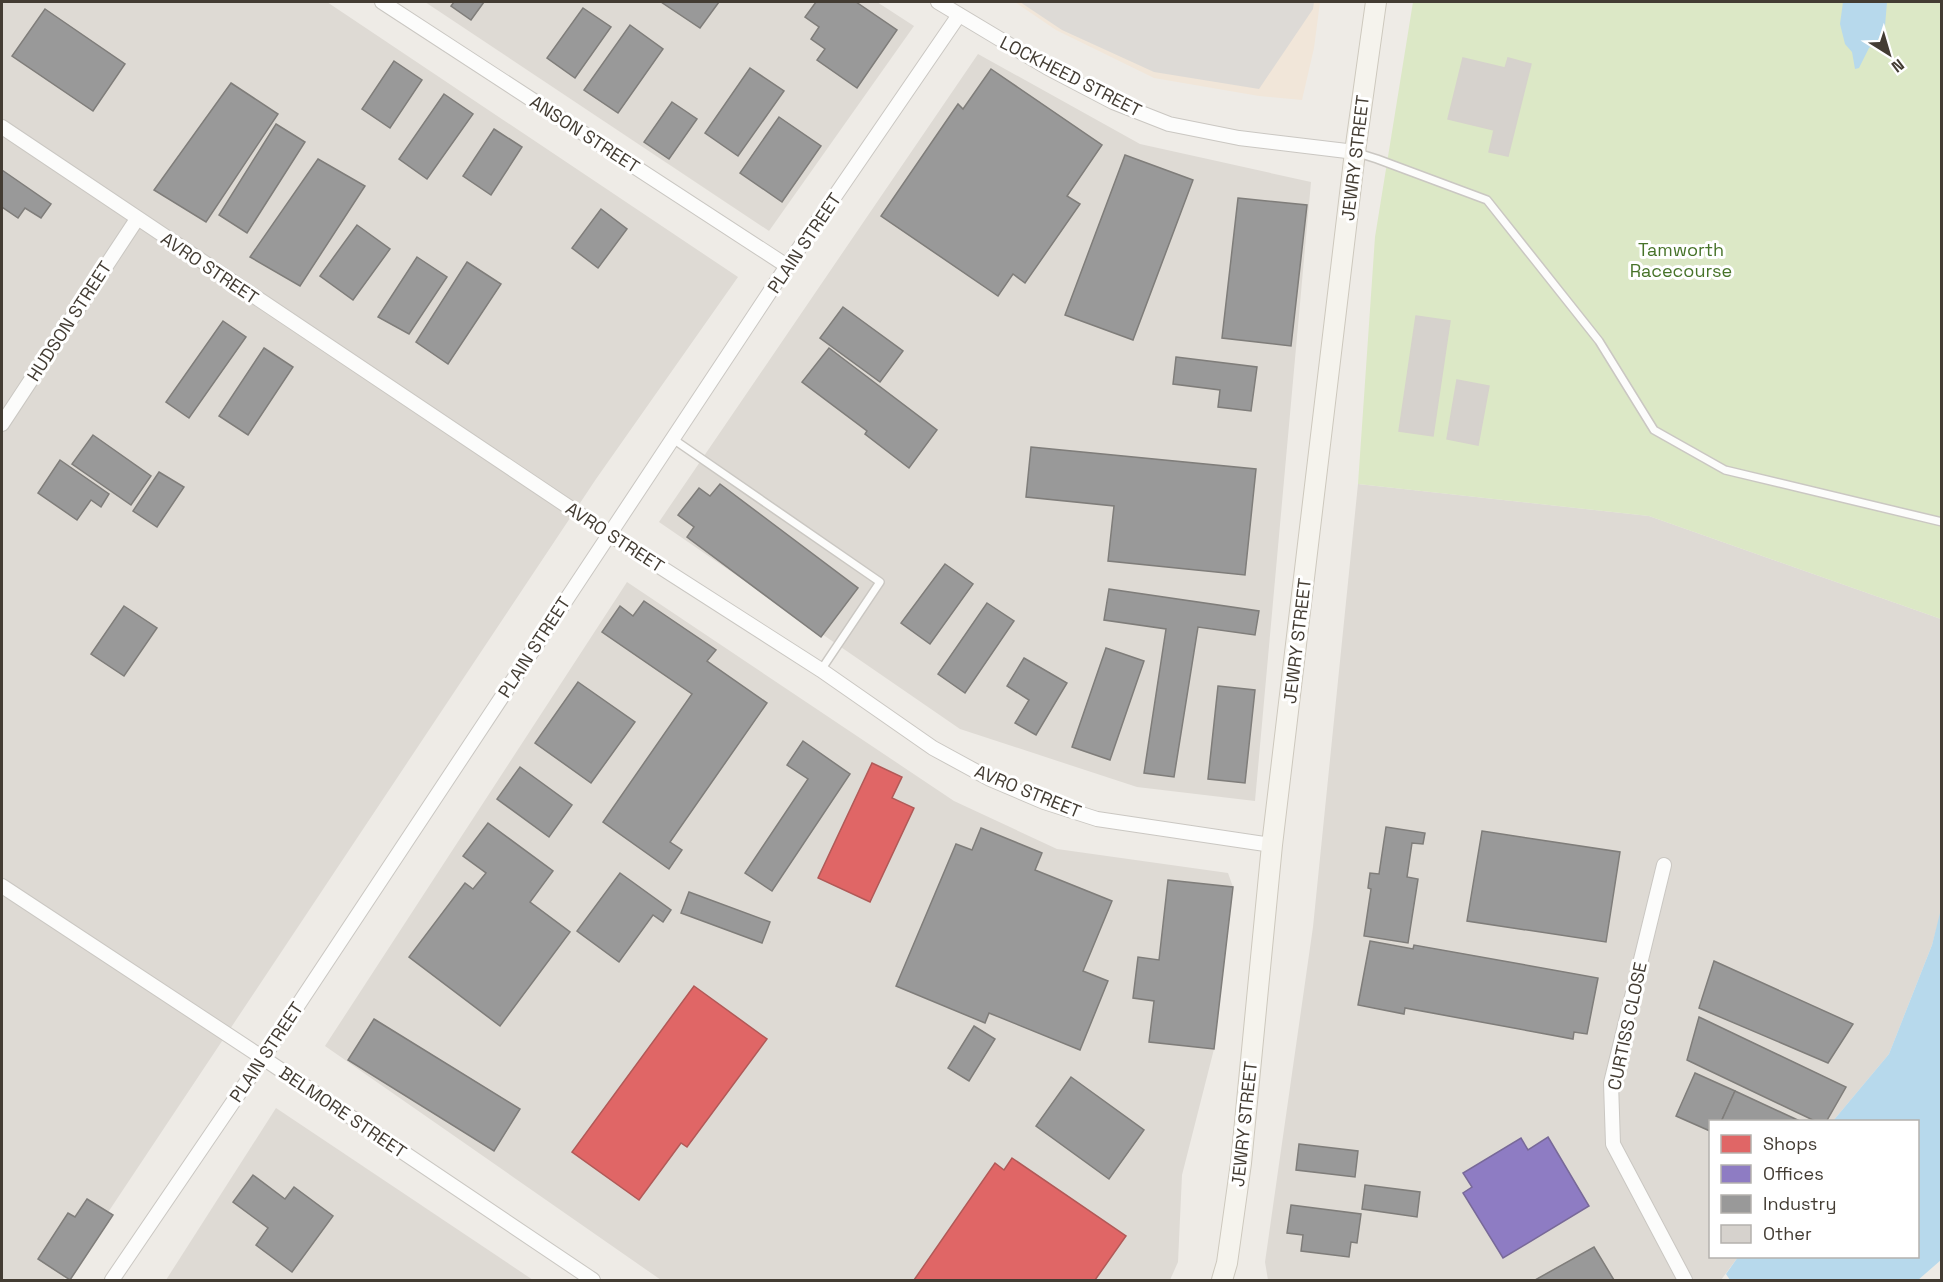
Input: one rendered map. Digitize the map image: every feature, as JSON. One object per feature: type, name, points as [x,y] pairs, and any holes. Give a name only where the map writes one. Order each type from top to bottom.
[{"type":"main road","name":"JEWRY STREET","points":[[1222,1281],[1227,1263],[1241,1163],[1272,844],[1355,153],[1376,2]]},
{"type":"street","name":"ANSON STREET","points":[[382,2],[787,266]]},
{"type":"street","name":"LOCKHEED STREET","points":[[938,2],[1048,68],[1095,93],[1169,124],[1239,138],[1355,153]]},
{"type":"street","name":"PLAIN STREET","points":[[112,1281],[263,1058],[787,266],[959,15]]},
{"type":"street","name":"AVRO STREET","points":[[2,127],[609,534],[821,670],[933,747],[990,779],[1044,802],[1097,819],[1272,844]]},
{"type":"street","name":"HUDSON STREET","points":[[2,424],[137,219]]},
{"type":"street","name":"CURTISS CLOSE","points":[[1664,865],[1611,1083],[1613,1144],[1686,1281]]},
{"type":"street","name":"BELMORE STREET","points":[[2,886],[263,1058],[593,1281]]},
{"type":"lane","points":[[1355,153],[1487,200],[1599,341],[1654,430],[1725,470],[1941,522]]},
{"type":"lane","points":[[673,439],[880,582],[821,670]]},
{"type":"shaded area","points":[[2,2],[327,2],[738,277],[596,479],[63,1280],[2,1280]]},
{"type":"shaded area","points":[[425,2],[877,2],[914,26],[769,231]]},
{"type":"shaded area","points":[[1015,2],[1320,2],[1314,48],[1302,100],[1259,96],[1154,78],[1056,30]]},
{"type":"shaded area","points":[[1020,2],[1314,2],[1313,9],[1259,89],[1154,72],[1062,30]]},
{"type":"shaded area","points":[[978,54],[1140,144],[1311,182],[1255,801],[1137,787],[960,729],[659,522]]},
{"type":"shaded area","points":[[1358,484],[1649,516],[1941,619],[1942,909],[1932,945],[1889,1054],[1834,1120],[1709,1120],[1709,1258],[1737,1258],[1721,1280],[1268,1280],[1265,1262],[1313,927]]},
{"type":"shaded area","points":[[627,582],[954,801],[1057,849],[1228,873],[1233,887],[1214,1049],[1182,1175],[1178,1262],[1170,1280],[661,1280],[325,1046]]},
{"type":"shaded area","points":[[276,1108],[533,1280],[166,1280]]},
{"type":"green space","name":"Tamworth Racecourse","points":[[1413,2],[1941,2],[1941,619],[1649,516],[1358,484],[1375,237]]},
{"type":"water","points":[[1843,2],[1887,2],[1885,26],[1878,40],[1869,48],[1859,68],[1855,69],[1852,52],[1845,44],[1840,24]]},
{"type":"water","points":[[1941,909],[1941,1260],[1918,1280],[1730,1280],[1726,1274],[1737,1258],[1919,1258],[1919,1120],[1834,1120],[1889,1054],[1932,945]]},
{"type":"building: Shops","points":[[872,763],[902,777],[892,798],[914,808],[870,902],[818,878]]},
{"type":"building: Shops","points":[[694,986],[767,1039],[687,1147],[681,1143],[639,1200],[572,1152]]},
{"type":"building: Shops","points":[[1012,1158],[1126,1236],[1095,1280],[914,1280],[995,1163],[1004,1170]]},
{"type":"building: Offices","points":[[1548,1137],[1589,1206],[1503,1258],[1463,1193],[1472,1187],[1463,1173],[1521,1138],[1528,1150]]},
{"type":"building: Industry","points":[[454,2],[484,2],[471,20],[451,6]]},
{"type":"building: Industry","points":[[661,2],[719,2],[700,28]]},
{"type":"building: Industry","points":[[816,2],[856,2],[897,30],[857,88],[817,60],[825,49],[811,39],[819,27],[805,17]]},
{"type":"building: Industry","points":[[583,8],[611,27],[575,78],[547,58]]},
{"type":"building: Industry","points":[[45,9],[125,64],[93,111],[12,56]]},
{"type":"building: Industry","points":[[630,25],[663,49],[618,113],[584,90]]},
{"type":"building: Industry","points":[[394,61],[422,80],[390,128],[362,109]]},
{"type":"building: Industry","points":[[750,68],[784,91],[738,156],[705,133]]},
{"type":"building: Industry","points":[[991,69],[1102,145],[1067,196],[1080,204],[1025,283],[1013,274],[998,296],[881,216],[958,104],[963,109]]},
{"type":"building: Industry","points":[[231,83],[278,114],[206,222],[154,190]]},
{"type":"building: Industry","points":[[444,94],[473,114],[427,179],[399,159]]},
{"type":"building: Industry","points":[[672,102],[697,119],[669,159],[644,142]]},
{"type":"building: Industry","points":[[779,117],[821,146],[782,202],[740,173]]},
{"type":"building: Industry","points":[[276,124],[305,142],[247,233],[219,215]]},
{"type":"building: Industry","points":[[494,129],[522,147],[491,195],[463,176]]},
{"type":"building: Industry","points":[[1125,155],[1193,180],[1133,340],[1065,315]]},
{"type":"building: Industry","points":[[318,159],[365,186],[300,286],[250,257]]},
{"type":"building: Industry","points":[[2,170],[51,204],[41,218],[25,208],[18,218],[2,207]]},
{"type":"building: Industry","points":[[1238,198],[1307,205],[1291,346],[1222,338]]},
{"type":"building: Industry","points":[[601,209],[627,229],[598,268],[572,248]]},
{"type":"building: Industry","points":[[357,225],[390,249],[353,300],[320,276]]},
{"type":"building: Industry","points":[[417,257],[447,277],[409,334],[378,317]]},
{"type":"building: Industry","points":[[467,262],[501,284],[448,364],[416,342]]},
{"type":"building: Industry","points":[[843,307],[903,351],[880,382],[820,338]]},
{"type":"building: Industry","points":[[223,321],[246,337],[189,418],[166,402]]},
{"type":"building: Industry","points":[[264,348],[293,367],[248,435],[219,416]]},
{"type":"building: Industry","points":[[829,348],[937,430],[909,468],[865,434],[867,431],[802,382]]},
{"type":"building: Industry","points":[[1176,357],[1257,367],[1251,411],[1218,407],[1220,390],[1173,384]]},
{"type":"building: Industry","points":[[93,435],[151,476],[131,505],[72,464]]},
{"type":"building: Industry","points":[[1031,447],[1256,469],[1245,575],[1108,561],[1114,506],[1026,497]]},
{"type":"building: Industry","points":[[60,460],[109,494],[101,507],[91,500],[77,520],[38,493]]},
{"type":"building: Industry","points":[[159,472],[184,487],[157,527],[133,511]]},
{"type":"building: Industry","points":[[720,484],[858,588],[821,637],[687,537],[694,527],[678,515],[699,488],[710,496]]},
{"type":"building: Industry","points":[[945,564],[973,584],[930,644],[901,623]]},
{"type":"building: Industry","points":[[1109,589],[1259,611],[1255,635],[1198,627],[1174,777],[1144,773],[1166,629],[1104,620]]},
{"type":"building: Industry","points":[[644,601],[716,650],[707,661],[767,703],[670,842],[682,850],[669,869],[603,822],[692,694],[602,632],[620,606],[633,616]]},
{"type":"building: Industry","points":[[987,603],[1014,621],[965,693],[938,674]]},
{"type":"building: Industry","points":[[124,606],[157,628],[124,676],[91,654]]},
{"type":"building: Industry","points":[[1106,648],[1144,661],[1110,760],[1072,747]]},
{"type":"building: Industry","points":[[1024,658],[1067,683],[1036,735],[1015,723],[1029,700],[1007,686]]},
{"type":"building: Industry","points":[[578,682],[635,722],[591,783],[535,743]]},
{"type":"building: Industry","points":[[1218,686],[1255,690],[1245,783],[1208,779]]},
{"type":"building: Industry","points":[[803,741],[850,774],[772,891],[745,873],[808,779],[787,765]]},
{"type":"building: Industry","points":[[520,767],[572,805],[549,837],[497,799]]},
{"type":"building: Industry","points":[[488,823],[553,871],[530,902],[570,932],[500,1026],[409,957],[465,883],[473,889],[486,873],[463,856]]},
{"type":"building: Industry","points":[[1386,827],[1425,833],[1423,844],[1412,843],[1407,877],[1418,879],[1408,943],[1364,936],[1371,889],[1368,888],[1370,873],[1379,874]]},
{"type":"building: Industry","points":[[981,828],[1042,853],[1035,870],[1112,901],[1083,971],[1108,981],[1080,1050],[989,1013],[985,1023],[896,986],[956,844],[972,850]]},
{"type":"building: Industry","points":[[1482,831],[1620,852],[1606,942],[1467,921]]},
{"type":"building: Industry","points":[[620,873],[671,910],[663,922],[653,915],[619,962],[577,931]]},
{"type":"building: Industry","points":[[1168,880],[1233,887],[1214,1049],[1149,1042],[1154,1001],[1133,998],[1138,957],[1159,960]]},
{"type":"building: Industry","points":[[689,892],[770,922],[762,943],[681,913]]},
{"type":"building: Industry","points":[[1370,941],[1413,949],[1414,945],[1598,978],[1587,1034],[1574,1032],[1573,1039],[1405,1008],[1404,1014],[1358,1005]]},
{"type":"building: Industry","points":[[1714,961],[1853,1024],[1828,1063],[1699,1008]]},
{"type":"building: Industry","points":[[1699,1017],[1846,1087],[1827,1120],[1813,1120],[1687,1060]]},
{"type":"building: Industry","points":[[374,1019],[520,1109],[494,1151],[348,1060]]},
{"type":"building: Industry","points":[[974,1026],[995,1039],[969,1081],[948,1068]]},
{"type":"building: Industry","points":[[1695,1073],[1735,1091],[1722,1120],[1709,1120],[1709,1131],[1676,1116]]},
{"type":"building: Industry","points":[[1071,1077],[1144,1130],[1109,1179],[1036,1126]]},
{"type":"building: Industry","points":[[1735,1091],[1798,1120],[1722,1120]]},
{"type":"building: Industry","points":[[1299,1144],[1358,1151],[1355,1177],[1296,1170]]},
{"type":"building: Industry","points":[[253,1175],[285,1199],[294,1187],[333,1216],[292,1272],[256,1245],[268,1228],[233,1202]]},
{"type":"building: Industry","points":[[1365,1185],[1420,1192],[1417,1217],[1362,1209]]},
{"type":"building: Industry","points":[[87,1199],[113,1215],[70,1280],[38,1259],[68,1213],[75,1217]]},
{"type":"building: Industry","points":[[1291,1205],[1361,1214],[1357,1243],[1351,1242],[1349,1257],[1301,1251],[1303,1235],[1287,1233]]},
{"type":"building: Industry","points":[[1594,1247],[1614,1280],[1535,1280]]},
{"type":"building: Other","points":[[1463,58],[1505,68],[1508,58],[1531,64],[1508,156],[1489,152],[1494,130],[1448,119]]},
{"type":"building: Other","points":[[1416,316],[1450,321],[1433,436],[1399,431]]},
{"type":"building: Other","points":[[1457,380],[1489,386],[1478,445],[1447,439]]}]
